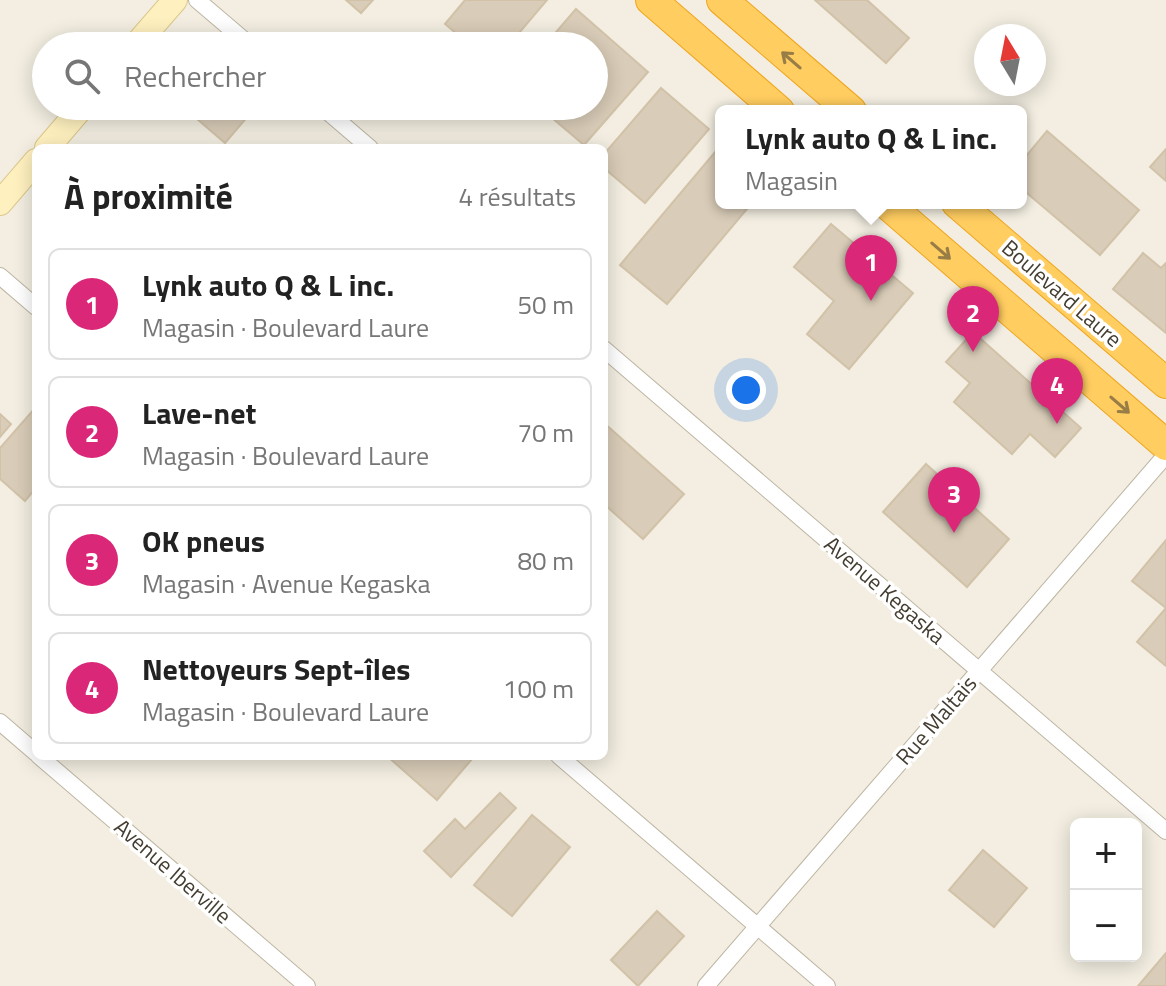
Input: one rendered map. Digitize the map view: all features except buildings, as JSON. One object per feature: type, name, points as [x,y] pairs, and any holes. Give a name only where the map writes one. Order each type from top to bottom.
[{"type":"highway","points":[[651,0],[772,105]]},
{"type":"highway","points":[[722,0],[844,105]]},
{"type":"highway","points":[[893,209],[1166,445]]},
{"type":"highway","name":"Boulevard Laure","points":[[964,209],[1166,383]]},
{"type":"street","points":[[147,32],[175,0]]},
{"type":"street","points":[[197,0],[235,32]]},
{"type":"street","points":[[50,144],[71,120]]},
{"type":"street","points":[[337,120],[365,144]]},
{"type":"street","points":[[0,203],[32,166]]},
{"type":"street","points":[[0,276],[32,304]]},
{"type":"street","name":"Avenue Kegaska","points":[[608,352],[1166,831]]},
{"type":"street","name":"Rue Maltais","points":[[706,986],[1166,455]]},
{"type":"street","name":"Avenue Iberville","points":[[0,722],[32,750]]},
{"type":"street","name":"Avenue Iberville","points":[[44,760],[307,986]]},
{"type":"street","points":[[564,760],[827,986]]},
{"type":"place","name":"Lynk auto Q & L inc.","points":[[871,301]]},
{"type":"place","name":"Lave-net","points":[[973,352]]},
{"type":"place","name":"Nettoyeurs Sept-îles","points":[[1057,424]]},
{"type":"place","name":"OK pneus","points":[[954,533]]}]
